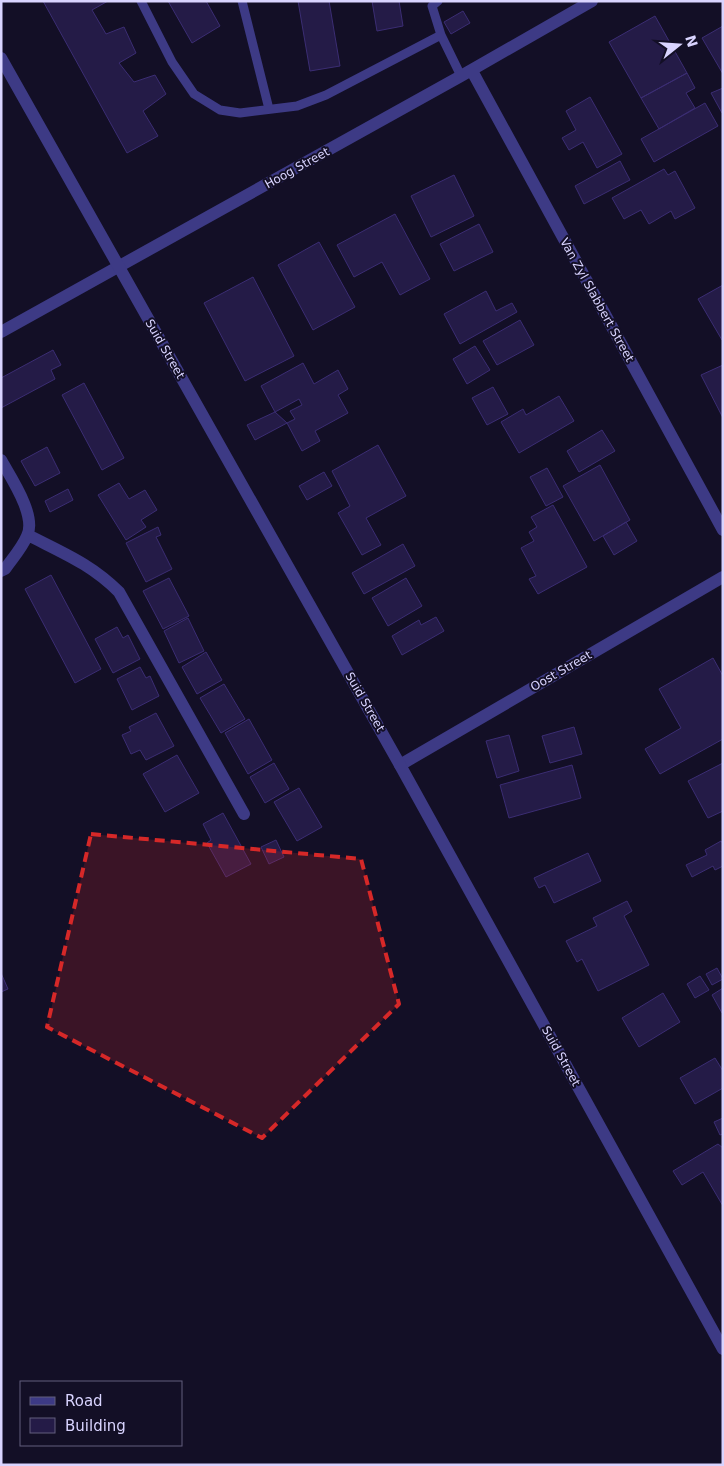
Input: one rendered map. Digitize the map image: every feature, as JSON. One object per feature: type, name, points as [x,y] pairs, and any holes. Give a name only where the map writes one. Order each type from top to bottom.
[{"type":"street","name":"Hoog Street","points":[[1,332],[466,74],[592,1]]},
{"type":"street","name":"Suid Street","points":[[1,58],[400,765],[723,1349]]},
{"type":"street","name":"Van Zyl Slabbert Street","points":[[466,74],[723,530]]},
{"type":"street","points":[[1,460],[23,500],[29,525],[28,535],[6,569],[1,571]]},
{"type":"street","points":[[28,535],[90,567],[119,592],[244,814]]},
{"type":"street","name":"Oost Street","points":[[400,765],[723,577]]},
{"type":"lane","points":[[141,1],[172,62],[194,94],[220,110],[240,113],[297,106],[326,95],[441,35]]},
{"type":"lane","points":[[242,1],[269,109]]},
{"type":"lane","points":[[433,3],[441,35],[466,74]]},
{"type":"highlighted area","points":[[91,834],[361,859],[399,1004],[262,1138],[47,1027]]},
{"type":"building","points":[[43,1],[108,1],[92,10],[106,34],[124,27],[136,53],[119,63],[134,82],[155,75],[166,94],[143,111],[158,136],[127,153]]},
{"type":"building","points":[[168,1],[206,1],[220,26],[192,43]]},
{"type":"building","points":[[298,1],[329,1],[340,66],[310,71]]},
{"type":"building","points":[[372,1],[399,1],[403,26],[377,31]]},
{"type":"building","points":[[463,11],[470,23],[451,34],[444,22]]},
{"type":"building","points":[[655,16],[687,73],[641,98],[609,42]]},
{"type":"building","points":[[723,26],[723,74],[702,38]]},
{"type":"building","points":[[687,73],[695,88],[686,93],[695,108],[659,129],[641,98]]},
{"type":"building","points":[[723,88],[723,113],[722,113],[711,93]]},
{"type":"building","points":[[590,97],[622,154],[597,168],[583,142],[569,150],[562,138],[576,130],[566,111]]},
{"type":"building","points":[[705,103],[718,126],[654,162],[641,139]]},
{"type":"building","points":[[620,161],[630,180],[584,204],[575,186]]},
{"type":"building","points":[[664,169],[668,175],[675,171],[695,208],[675,219],[671,211],[649,224],[641,210],[624,219],[612,198]]},
{"type":"building","points":[[454,175],[474,216],[431,237],[411,196]]},
{"type":"building","points":[[395,214],[430,279],[400,295],[382,262],[354,277],[337,245]]},
{"type":"building","points":[[479,224],[493,252],[454,271],[440,244]]},
{"type":"building","points":[[319,242],[355,307],[313,330],[278,265]]},
{"type":"building","points":[[253,277],[294,356],[245,381],[204,303]]},
{"type":"building","points":[[723,285],[723,339],[722,340],[698,299]]},
{"type":"building","points":[[486,291],[496,311],[512,303],[517,312],[460,344],[444,314]]},
{"type":"building","points":[[520,320],[534,345],[497,365],[483,341]]},
{"type":"building","points":[[475,346],[490,370],[467,384],[453,359]]},
{"type":"building","points":[[53,350],[61,365],[51,370],[55,379],[1,408],[1,378]]},
{"type":"building","points":[[303,363],[314,384],[338,370],[348,389],[338,395],[348,413],[315,431],[320,441],[302,451],[287,423],[295,419],[290,411],[302,405],[299,399],[275,412],[261,386]]},
{"type":"building","points":[[723,365],[723,418],[701,375]]},
{"type":"building","points":[[84,383],[124,458],[102,470],[62,395]]},
{"type":"building","points":[[493,387],[508,414],[487,425],[472,398]]},
{"type":"building","points":[[559,396],[574,421],[519,453],[501,422],[523,409],[526,415]]},
{"type":"building","points":[[275,412],[287,423],[255,440],[247,425]]},
{"type":"building","points":[[602,430],[615,451],[579,472],[567,451]]},
{"type":"building","points":[[378,445],[406,496],[366,518],[381,545],[362,555],[338,513],[350,506],[332,471]]},
{"type":"building","points":[[47,447],[60,473],[35,486],[21,461]]},
{"type":"building","points":[[600,465],[630,520],[594,541],[563,486]]},
{"type":"building","points":[[547,468],[563,497],[546,506],[530,477]]},
{"type":"building","points":[[324,472],[332,486],[307,500],[299,486]]},
{"type":"building","points":[[119,483],[129,499],[145,490],[157,510],[141,520],[146,527],[126,540],[98,495]]},
{"type":"building","points":[[68,489],[73,500],[50,512],[45,501]]},
{"type":"building","points":[[553,505],[587,567],[538,594],[529,579],[536,576],[521,548],[534,541],[529,532],[537,527],[531,517]]},
{"type":"building","points":[[626,522],[637,541],[614,555],[603,536]]},
{"type":"building","points":[[158,527],[161,535],[156,537],[172,569],[146,582],[126,543]]},
{"type":"building","points":[[403,544],[415,566],[364,594],[352,573]]},
{"type":"building","points":[[51,575],[101,669],[75,683],[25,589]]},
{"type":"building","points":[[169,578],[189,616],[163,629],[143,591]]},
{"type":"building","points":[[406,578],[422,606],[388,626],[372,598]]},
{"type":"building","points":[[436,617],[444,631],[402,655],[392,636],[419,620],[421,625]]},
{"type":"building","points":[[188,618],[204,651],[179,663],[164,631]]},
{"type":"building","points":[[117,627],[123,638],[128,635],[140,659],[113,673],[95,639]]},
{"type":"building","points":[[206,652],[222,680],[197,694],[182,667]]},
{"type":"building","points":[[713,658],[723,676],[723,739],[660,774],[645,749],[681,728],[659,689]]},
{"type":"building","points":[[140,667],[146,678],[150,676],[159,696],[132,710],[117,679]]},
{"type":"building","points":[[224,684],[245,719],[221,733],[200,698]]},
{"type":"building","points":[[156,713],[174,746],[146,760],[140,750],[131,754],[122,735],[131,731],[129,727]]},
{"type":"building","points":[[249,719],[272,760],[248,774],[225,733]]},
{"type":"building","points":[[574,727],[582,754],[550,763],[542,736]]},
{"type":"building","points":[[509,735],[519,771],[497,778],[486,741]]},
{"type":"building","points":[[177,755],[199,793],[165,812],[143,774]]},
{"type":"building","points":[[274,763],[289,789],[265,803],[250,777]]},
{"type":"building","points":[[723,763],[723,811],[708,818],[688,781]]},
{"type":"building","points":[[572,765],[581,798],[509,818],[500,785]]},
{"type":"building","points":[[299,788],[322,827],[297,841],[274,802]]},
{"type":"building","points":[[223,813],[251,864],[226,877],[207,843],[211,840],[203,824]]},
{"type":"building","points":[[276,840],[284,857],[269,864],[261,847]]},
{"type":"building","points":[[721,841],[723,844],[723,866],[715,870],[713,866],[692,877],[686,865],[707,855],[705,850]]},
{"type":"building","points":[[588,853],[601,881],[554,903],[545,885],[539,888],[534,878]]},
{"type":"building","points":[[627,901],[632,911],[624,916],[649,965],[598,991],[582,959],[577,962],[566,941],[597,926],[593,918]]},
{"type":"building","points":[[717,968],[723,979],[712,985],[706,974]]},
{"type":"building","points":[[1,973],[8,989],[1,992]]},
{"type":"building","points":[[700,976],[709,990],[695,998],[687,984]]},
{"type":"building","points":[[723,988],[723,1012],[722,1013],[712,995]]},
{"type":"building","points":[[663,993],[680,1022],[639,1047],[622,1018]]},
{"type":"building","points":[[715,1058],[723,1071],[723,1088],[695,1104],[680,1078]]},
{"type":"building","points":[[723,1118],[723,1134],[720,1135],[714,1122]]},
{"type":"building","points":[[718,1144],[723,1148],[723,1206],[703,1172],[682,1185],[673,1171]]}]
